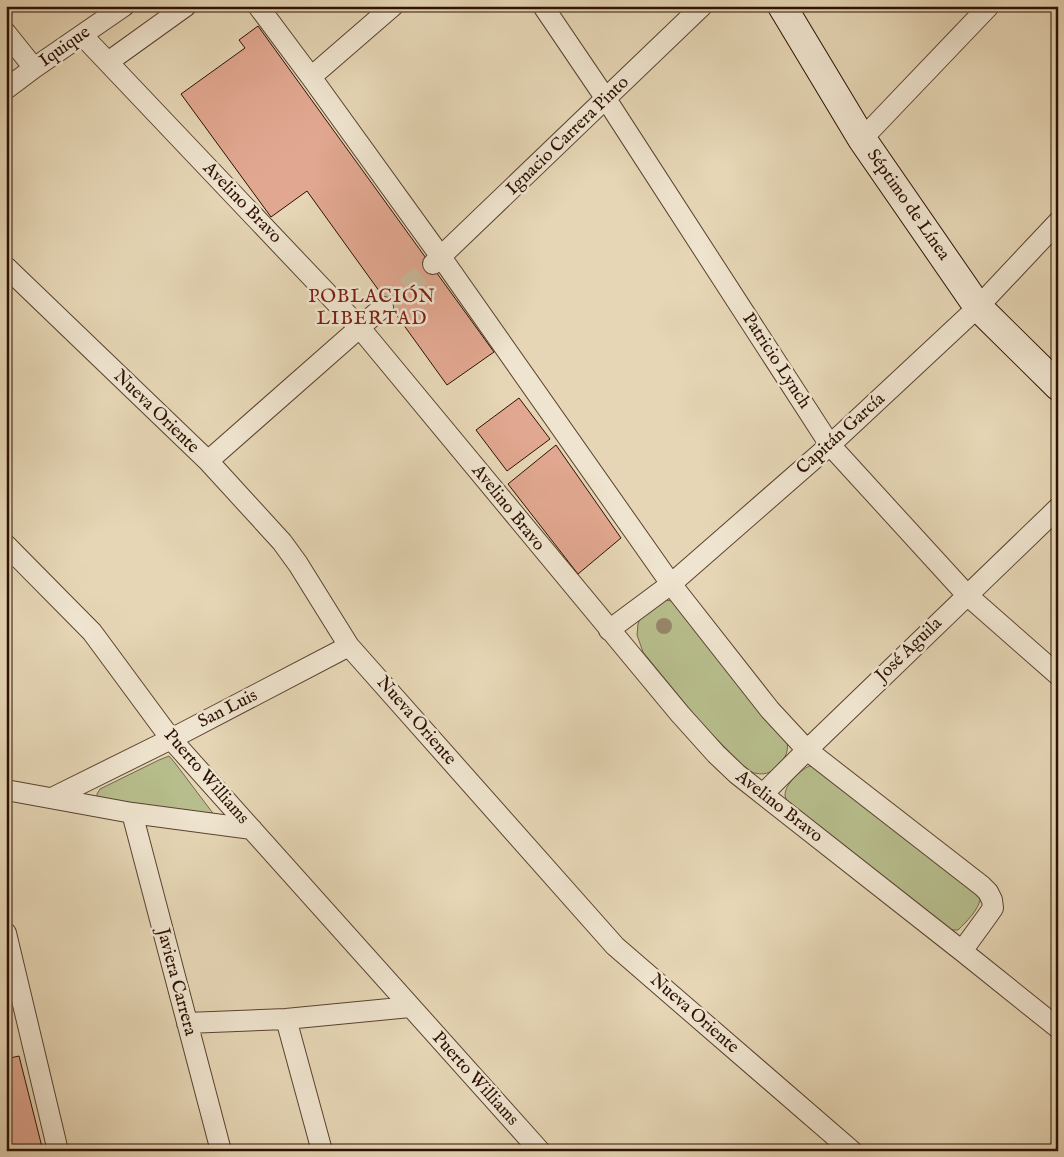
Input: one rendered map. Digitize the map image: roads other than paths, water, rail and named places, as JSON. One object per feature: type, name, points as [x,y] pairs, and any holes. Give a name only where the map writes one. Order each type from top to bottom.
[{"type":"street","name":"Iquique","points":[[6,89],[124,6]]},
{"type":"street","points":[[108,62],[186,6]]},
{"type":"street","points":[[258,6],[311,77],[437,261],[671,584],[770,710],[807,750],[988,892],[993,908],[962,951]]},
{"type":"street","points":[[311,77],[393,6]]},
{"type":"street","name":"Patricio Lynch","points":[[543,6],[830,445],[967,595],[1058,675]]},
{"type":"street","name":"Ignacio Carrera Pinto","points":[[437,261],[702,6]]},
{"type":"street","name":"Séptimo de Línea","points":[[782,6],[862,139],[978,307],[1058,386]]},
{"type":"street","points":[[862,139],[989,6]]},
{"type":"street","points":[[6,33],[34,68]]},
{"type":"street","name":"Avelino Bravo","points":[[82,35],[360,328],[609,630],[716,754],[737,774],[1058,1028]]},
{"type":"street","name":"Capitán García","points":[[609,630],[671,584],[830,445],[978,307],[1058,222]]},
{"type":"street","name":"Nueva Oriente","points":[[6,267],[208,462],[282,542],[298,564],[349,646],[615,946],[852,1151]]},
{"type":"street","points":[[208,462],[384,307]]},
{"type":"street","name":"José Aguila","points":[[763,794],[1058,508]]},
{"type":"street","name":"Puerto Williams","points":[[6,545],[92,632],[171,739],[540,1151]]},
{"type":"street","name":"San Luis","points":[[52,798],[171,739],[349,646]]},
{"type":"street","points":[[6,775],[14,791],[132,813],[252,829]]},
{"type":"street","name":"Javiera Carrera","points":[[132,813],[221,1151]]},
{"type":"street","points":[[6,933],[58,1151]]},
{"type":"street","points":[[187,1023],[286,1019],[410,1007]]},
{"type":"street","points":[[286,1019],[322,1151]]},
{"type":"tunnel","points":[[383,307],[433,264]]},
{"type":"district","name":"POBLACIÓN LIBERTAD","points":[[372,308]]}]
